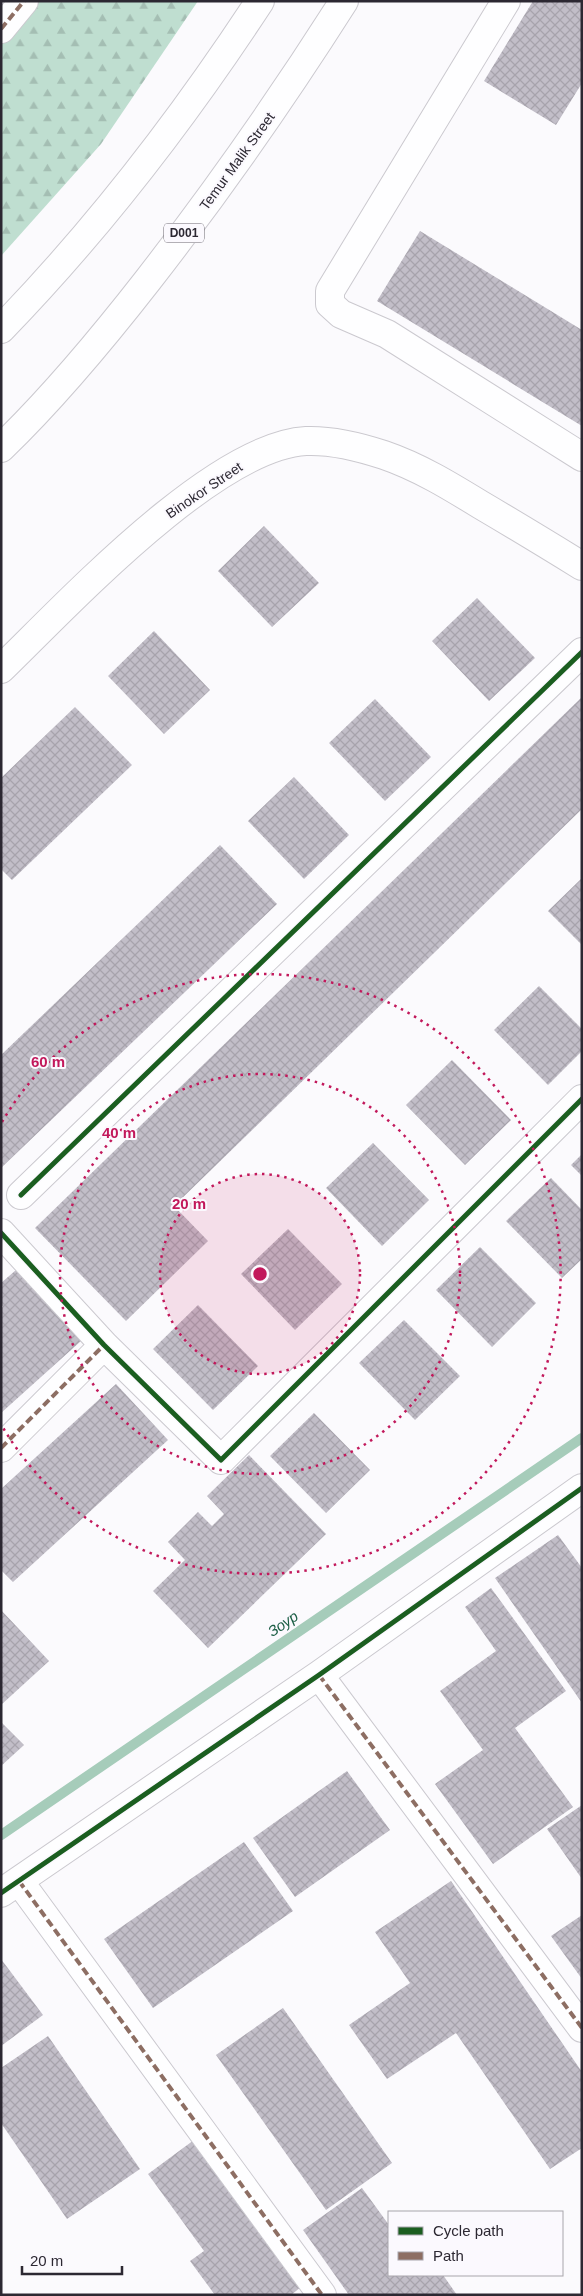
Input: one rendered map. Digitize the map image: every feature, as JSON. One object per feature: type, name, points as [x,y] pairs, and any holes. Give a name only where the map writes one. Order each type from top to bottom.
[{"type":"main road","points":[[1,29],[24,1]]},
{"type":"main road","points":[[1,329],[63,261],[158,145],[260,1]]},
{"type":"main road","name":"Temur Malik Street","points":[[1,448],[32,419],[81,363],[173,248],[262,126],[344,1]]},
{"type":"main road","points":[[506,1],[330,291],[330,304],[341,314],[387,334],[582,457]]},
{"type":"main road","name":"Binokor Street","points":[[1,669],[117,557],[192,494],[251,458],[305,441],[344,444],[404,463],[461,493],[582,566]]},
{"type":"main road","points":[[21,1195],[582,652]]},
{"type":"main road","points":[[1,1233],[104,1345],[221,1460],[582,1099]]},
{"type":"main road","points":[[1,1448],[104,1345]]},
{"type":"main road","points":[[322,2295],[10,1887],[319,1675],[582,1488]]},
{"type":"main road","points":[[319,1675],[582,2028]]},
{"type":"green space","points":[[24,1],[198,1],[101,144],[1,256],[1,29]]},
{"type":"building","points":[[533,1],[582,1],[582,83],[556,125],[484,81]]},
{"type":"building","points":[[420,231],[582,330],[582,426],[377,301]]},
{"type":"building","points":[[264,526],[319,583],[272,627],[218,571]]},
{"type":"building","points":[[477,598],[535,658],[489,701],[432,641]]},
{"type":"building","points":[[154,631],[210,690],[164,734],[108,676]]},
{"type":"building","points":[[582,697],[582,809],[174,1206],[208,1241],[126,1321],[35,1228]]},
{"type":"building","points":[[375,699],[431,757],[385,801],[329,743]]},
{"type":"building","points":[[75,707],[132,765],[12,880],[1,869],[1,778]]},
{"type":"building","points":[[294,777],[349,835],[304,879],[248,821]]},
{"type":"building","points":[[220,845],[277,904],[1,1168],[1,1055]]},
{"type":"building","points":[[582,878],[582,945],[548,911]]},
{"type":"building","points":[[539,986],[582,1029],[582,1051],[548,1085],[494,1030]]},
{"type":"building","points":[[452,1060],[511,1120],[465,1165],[406,1105]]},
{"type":"building","points":[[373,1143],[429,1200],[382,1246],[326,1188]]},
{"type":"building","points":[[582,1154],[582,1176],[571,1165]]},
{"type":"building","points":[[551,1178],[582,1210],[582,1259],[562,1278],[506,1221]]},
{"type":"building","points":[[288,1229],[342,1284],[295,1330],[241,1274]]},
{"type":"building","points":[[480,1247],[536,1303],[492,1347],[436,1290]]},
{"type":"building","points":[[16,1270],[81,1341],[1,1413],[1,1308],[3,1307],[1,1304],[1,1283]]},
{"type":"building","points":[[198,1305],[258,1366],[213,1410],[153,1349]]},
{"type":"building","points":[[404,1320],[460,1376],[415,1420],[359,1363]]},
{"type":"building","points":[[116,1384],[168,1440],[13,1582],[1,1570],[1,1489]]},
{"type":"building","points":[[314,1413],[370,1470],[326,1513],[270,1456]]},
{"type":"building","points":[[249,1455],[326,1534],[208,1648],[153,1591],[185,1560],[168,1542],[198,1512],[212,1526],[224,1514],[207,1496]]},
{"type":"building","points":[[558,1535],[582,1568],[582,1703],[495,1578]]},
{"type":"building","points":[[491,1588],[566,1691],[515,1728],[573,1807],[493,1864],[435,1784],[483,1750],[440,1691],[496,1651],[465,1607]]},
{"type":"building","points":[[1,1610],[49,1661],[1,1705]]},
{"type":"building","points":[[1,1722],[24,1745],[1,1766]]},
{"type":"building","points":[[347,1771],[390,1830],[295,1897],[253,1838]]},
{"type":"building","points":[[582,1805],[582,1879],[547,1829]]},
{"type":"building","points":[[244,1842],[293,1911],[153,2008],[104,1939]]},
{"type":"building","points":[[451,1881],[582,2072],[582,2148],[550,2169],[456,2033],[387,2079],[349,2025],[410,1983],[375,1932]]},
{"type":"building","points":[[582,1915],[582,1979],[551,1936]]},
{"type":"building","points":[[1,1959],[43,2015],[1,2046]]},
{"type":"building","points":[[283,2008],[392,2163],[326,2210],[216,2055]]},
{"type":"building","points":[[48,2036],[140,2169],[67,2219],[1,2123],[1,2068]]},
{"type":"building","points":[[194,2140],[301,2287],[291,2295],[215,2295],[190,2261],[204,2251],[148,2174]]},
{"type":"building","points":[[362,2188],[388,2224],[388,2276],[444,2276],[457,2295],[349,2295],[303,2230]]},
{"type":"waterway","name":"Зоур","points":[[1,1835],[582,1438]]},
{"type":"marked path","points":[[1,29],[24,1]]},
{"type":"marked path","points":[[1,1448],[104,1345]]},
{"type":"marked path","points":[[319,1675],[582,2028]]},
{"type":"marked path","points":[[19,1881],[322,2295]]},
{"type":"cycle path","points":[[21,1195],[582,652]]},
{"type":"cycle path","points":[[1,1233],[104,1345],[221,1460],[582,1099]]},
{"type":"cycle path","points":[[1,1893],[319,1675],[582,1488]]}]
